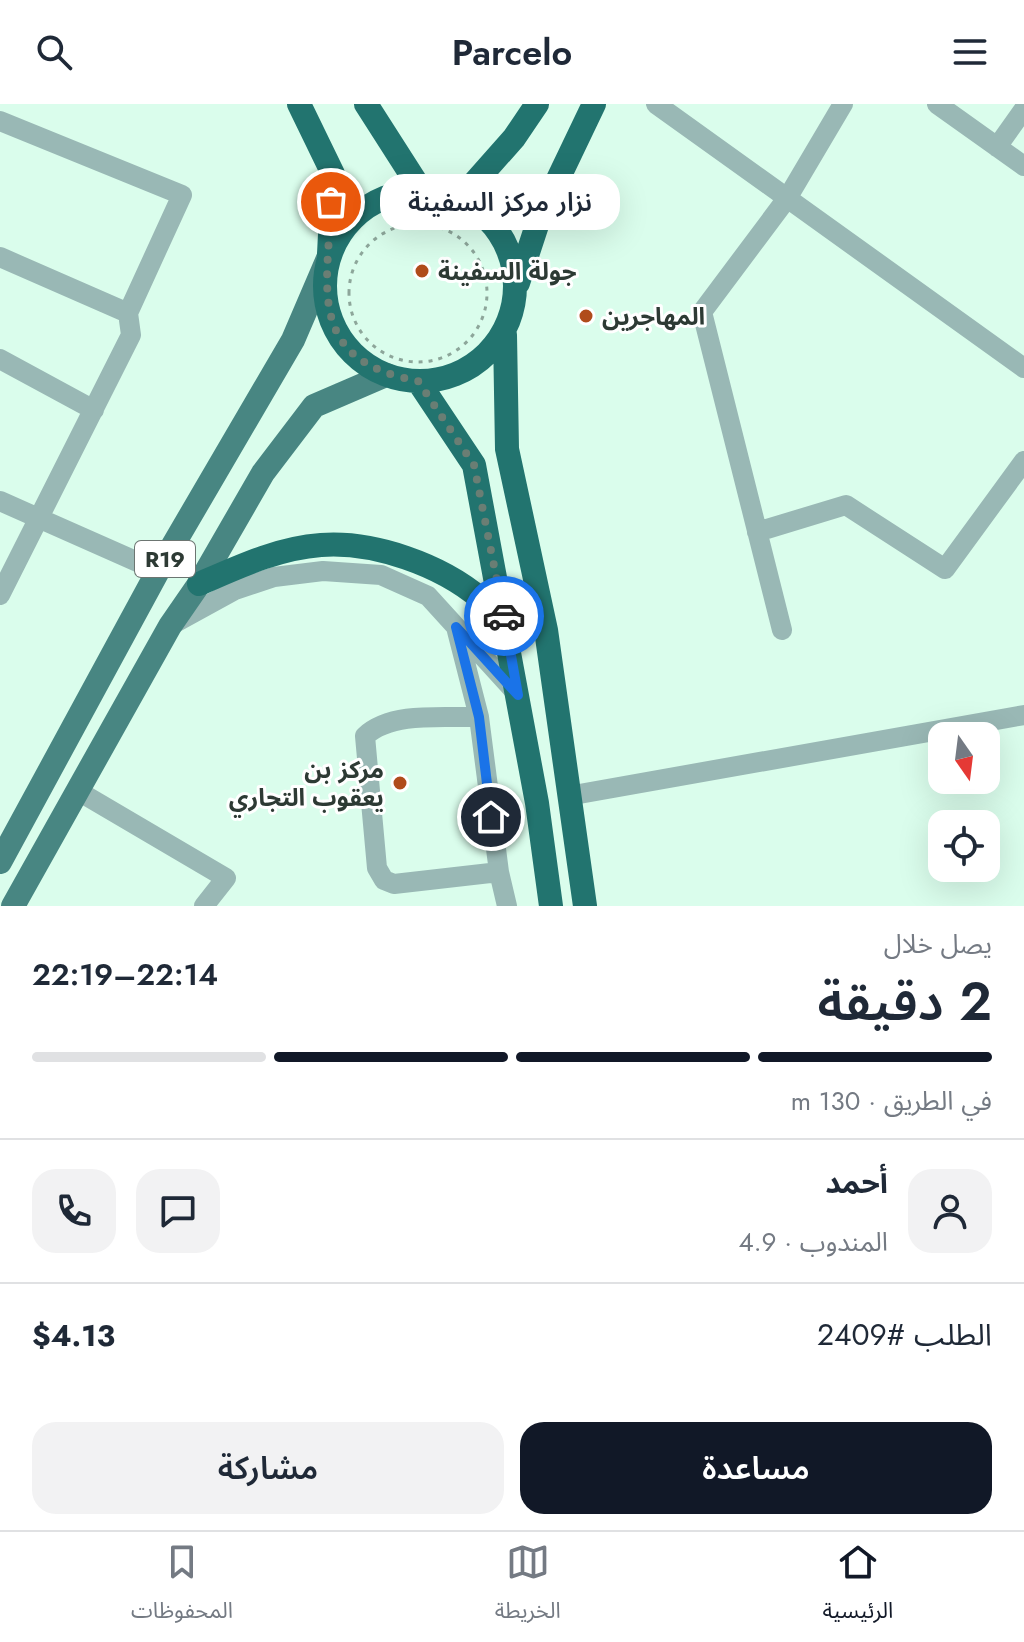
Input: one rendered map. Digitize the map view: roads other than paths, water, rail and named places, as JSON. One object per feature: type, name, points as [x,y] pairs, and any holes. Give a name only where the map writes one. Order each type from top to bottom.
[{"type":"highway","points":[[299,104],[333,174],[324,292],[334,327],[355,356],[386,375],[418,381],[450,377],[478,362],[505,335]]},
{"type":"highway","points":[[366,104],[421,190]]},
{"type":"highway","points":[[460,199],[506,149],[537,104]]},
{"type":"highway","points":[[585,906],[546,630],[507,449],[505,335],[539,219],[594,104]]},
{"type":"highway","points":[[329,256],[349,222],[382,199],[421,190],[460,199],[485,215],[504,239],[515,267],[514,297]]},
{"type":"highway","points":[[418,381],[474,465],[507,632],[551,906]]},
{"type":"highway","points":[[199,584],[283,552],[322,545],[358,547],[407,560],[448,576],[483,601],[507,632]]},
{"type":"main road","name":"R19","points":[[0,862],[158,571],[293,340],[329,256]]},
{"type":"main road","name":"R19","points":[[13,906],[170,626],[199,584],[263,473],[314,406],[386,375]]},
{"type":"street","points":[[656,104],[1024,368]]},
{"type":"street","points":[[782,630],[702,312],[788,197],[843,104]]},
{"type":"street","points":[[937,104],[1024,166]]},
{"type":"street","points":[[997,147],[1024,109]]},
{"type":"street","points":[[0,121],[182,195],[128,313],[131,335],[0,595]]},
{"type":"street","points":[[0,257],[128,313]]},
{"type":"street","points":[[0,359],[94,410]]},
{"type":"street","points":[[757,532],[846,505],[945,569],[1024,461]]},
{"type":"street","points":[[0,501],[158,571]]},
{"type":"street","points":[[170,626],[235,590],[274,577],[323,571],[381,575],[428,596],[518,695]]},
{"type":"street","points":[[456,627],[479,717],[499,872],[507,906]]},
{"type":"street","points":[[568,796],[1024,715]]},
{"type":"street","points":[[479,717],[394,721],[375,726],[365,736],[377,868],[384,880],[394,884],[499,872]]},
{"type":"street","points":[[78,791],[226,878],[204,906]]},
{"type":"place","name":"نزار مركز السفينة","points":[[331,202]]},
{"type":"place","name":"جولة السفينة","points":[[422,271]]},
{"type":"place","name":"المهاجرين","points":[[586,316]]},
{"type":"place","name":"مركز بن يعقوب التجاري","points":[[400,783]]}]
